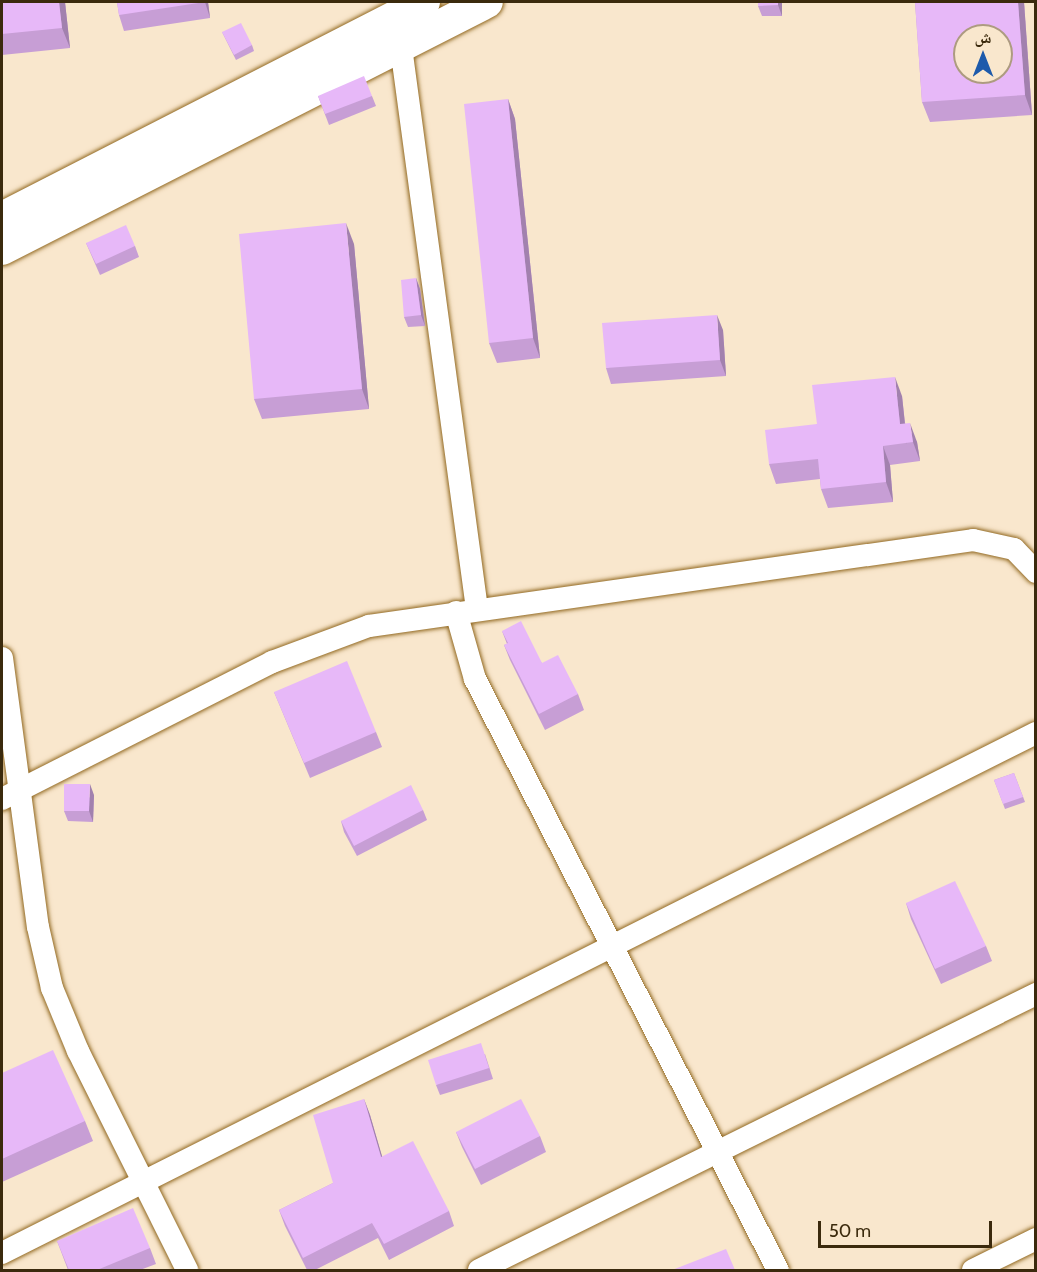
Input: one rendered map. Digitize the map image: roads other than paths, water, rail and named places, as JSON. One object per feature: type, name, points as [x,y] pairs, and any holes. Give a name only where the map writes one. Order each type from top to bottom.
[{"type":"main road","points":[[2,219],[424,2]]},
{"type":"main road","points":[[2,249],[488,2]]},
{"type":"street","points":[[400,47],[475,679],[778,1270]]},
{"type":"street","points":[[11,794],[305,647],[369,626],[973,540],[994,542],[1014,549],[1035,572]]},
{"type":"street","points":[[2,658],[11,794],[52,988],[78,1051],[188,1270]]},
{"type":"street","points":[[2,1253],[144,1184],[1035,733]]},
{"type":"street","points":[[479,1270],[1035,994]]},
{"type":"street","points":[[973,1270],[1035,1239]]}]
